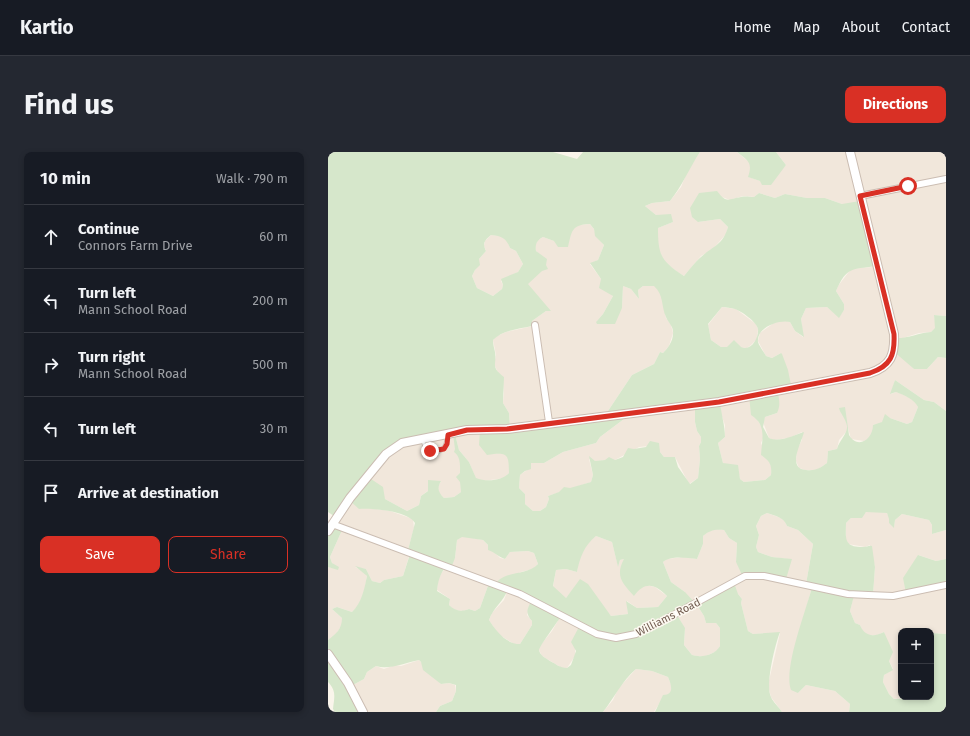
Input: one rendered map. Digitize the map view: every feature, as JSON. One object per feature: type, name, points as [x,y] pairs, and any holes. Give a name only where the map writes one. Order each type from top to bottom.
[{"type":"street","points":[[330,527],[350,498],[386,454],[402,443],[467,430],[507,429],[549,422],[719,402],[870,373],[883,368],[893,355],[895,348],[894,334],[850,152]]},
{"type":"street","points":[[860,196],[946,179]]},
{"type":"street","points":[[535,325],[549,422]]},
{"type":"street","name":"Williams Road","points":[[330,527],[520,594],[597,634],[616,638],[636,634],[655,625],[732,581],[750,575],[764,576],[848,594],[893,596],[946,585]]},
{"type":"street","points":[[328,654],[348,683],[363,712]]},
{"type":"lane","points":[[423,440],[425,448],[430,451],[440,451],[444,449],[447,444],[448,435]]},
{"type":"shaded area","points":[[700,152],[737,152],[750,163],[751,167],[749,177],[760,181],[781,170],[786,165],[776,152],[946,152],[946,316],[934,315],[936,328],[931,332],[919,333],[903,338],[894,338],[905,360],[914,369],[927,369],[938,357],[946,358],[946,411],[934,402],[924,400],[895,380],[891,394],[896,392],[900,393],[916,401],[918,407],[912,422],[907,424],[890,418],[879,424],[873,425],[873,433],[869,439],[864,441],[851,439],[848,428],[839,440],[837,449],[828,451],[827,463],[817,470],[805,470],[799,468],[796,461],[797,449],[802,440],[802,432],[789,438],[774,440],[769,438],[763,422],[765,417],[777,413],[781,353],[772,358],[766,356],[758,341],[760,333],[775,322],[784,320],[790,322],[795,331],[803,337],[801,319],[806,308],[827,307],[839,317],[844,310],[844,304],[836,291],[838,286],[851,269],[872,267],[842,204],[825,198],[807,198],[785,194],[775,198],[759,193],[754,197],[743,196],[730,200],[722,197],[698,222],[720,219],[728,227],[726,234],[713,249],[701,256],[684,276],[677,272],[664,261],[658,248],[658,228],[673,222],[656,215],[645,206],[652,203],[670,201],[681,187],[687,172]]},
{"type":"shaded area","points":[[590,224],[594,229],[596,236],[604,245],[598,260],[590,264],[601,279],[601,283],[613,296],[603,314],[596,322],[622,308],[623,286],[631,289],[639,299],[638,290],[643,286],[655,286],[659,290],[663,300],[666,318],[671,325],[673,333],[669,346],[663,353],[660,352],[654,364],[632,375],[606,414],[510,428],[509,413],[503,403],[503,383],[494,364],[496,355],[493,340],[497,336],[506,332],[533,326],[532,321],[546,311],[527,284],[546,265],[543,258],[536,251],[535,245],[538,240],[543,237],[554,241],[579,225]]},
{"type":"shaded area","points":[[491,235],[501,236],[507,240],[510,248],[516,251],[523,264],[518,272],[501,281],[503,285],[502,289],[493,296],[477,288],[472,276],[479,265],[479,259],[486,251],[484,246],[485,241]]},
{"type":"shaded area","points":[[722,307],[736,309],[756,324],[758,329],[757,339],[747,348],[721,347],[711,340],[708,325]]},
{"type":"shaded area","points":[[749,395],[752,411],[763,429],[764,436],[761,443],[772,468],[771,475],[765,480],[744,482],[740,479],[738,469],[723,463],[718,443],[725,437],[725,425],[721,414],[720,401]]},
{"type":"shaded area","points":[[695,404],[695,422],[697,431],[701,437],[699,446],[700,459],[698,478],[689,484],[675,457],[664,457],[660,452],[649,446],[639,447],[615,460],[595,461],[589,459],[593,475],[591,482],[548,496],[549,499],[546,507],[540,511],[533,511],[525,504],[525,494],[519,488],[520,475],[531,467],[530,463],[544,463],[563,452],[596,443],[600,437],[628,416]]},
{"type":"shaded area","points":[[480,430],[487,454],[502,453],[507,455],[509,459],[509,473],[505,478],[483,481],[476,479],[469,462],[459,450],[455,434]]},
{"type":"shaded area","points":[[453,434],[460,461],[461,492],[454,497],[444,498],[439,493],[438,487],[441,481],[421,496],[419,505],[407,511],[385,499],[368,477],[403,444]]},
{"type":"shaded area","points":[[350,501],[359,508],[390,511],[413,519],[414,528],[408,550],[410,553],[403,576],[384,580],[380,583],[372,581],[366,569],[355,567],[365,572],[367,576],[364,593],[358,606],[352,612],[337,607],[332,609],[342,618],[342,625],[335,636],[328,640],[328,567],[338,569],[332,563],[330,557],[343,528],[334,524]]},
{"type":"shaded area","points":[[877,511],[887,513],[894,527],[895,520],[902,514],[929,520],[932,525],[932,534],[946,530],[946,559],[936,561],[918,555],[946,585],[946,634],[934,633],[934,628],[898,628],[898,699],[894,699],[889,694],[883,682],[884,675],[893,669],[889,661],[884,632],[877,635],[868,635],[863,632],[860,625],[855,623],[850,611],[854,595],[873,595],[875,567],[870,545],[865,547],[848,544],[846,540],[846,523],[851,518],[861,518],[866,512]]},
{"type":"shaded area","points":[[767,513],[781,518],[785,521],[787,526],[798,530],[813,544],[806,584],[812,587],[806,609],[798,693],[806,685],[835,691],[850,704],[849,712],[782,712],[771,697],[768,685],[780,633],[753,634],[748,631],[741,603],[742,599],[738,594],[697,605],[704,616],[706,623],[716,623],[720,628],[720,646],[717,651],[706,656],[697,656],[692,655],[684,645],[685,629],[677,615],[685,592],[671,582],[663,562],[667,559],[683,557],[697,559],[703,544],[703,536],[709,531],[717,529],[724,530],[729,538],[737,543],[736,562],[753,573],[759,572],[783,579],[788,559],[772,557],[758,552],[756,547],[759,535],[756,526],[761,516]]},
{"type":"shaded area","points":[[462,536],[483,540],[500,558],[505,559],[510,552],[528,551],[534,553],[538,564],[533,569],[521,572],[496,583],[489,583],[480,608],[475,611],[469,609],[463,611],[454,610],[449,605],[450,599],[437,590],[438,579],[442,572],[455,558],[457,540]]},
{"type":"shaded area","points":[[596,536],[612,542],[618,566],[620,560],[624,559],[634,595],[639,588],[646,585],[655,587],[667,596],[658,607],[637,608],[627,601],[628,614],[611,616],[599,602],[571,592],[565,599],[553,587],[556,570],[566,569],[577,572],[579,558],[587,543]]},
{"type":"shaded area","points":[[508,589],[533,598],[527,615],[532,621],[532,625],[520,644],[514,644],[498,634],[489,620],[492,613],[504,600]]},
{"type":"shaded area","points":[[561,615],[580,625],[575,647],[575,656],[567,668],[562,668],[542,656],[539,650],[539,647],[552,631]]},
{"type":"shaded area","points":[[419,660],[441,684],[449,683],[455,685],[456,691],[452,701],[440,706],[436,712],[363,712],[351,686],[364,679],[367,672],[376,666],[384,669],[395,665],[401,666]]},
{"type":"shaded area","points":[[636,669],[652,671],[668,677],[672,687],[671,692],[662,699],[654,712],[603,712],[613,700],[618,689]]},
{"type":"green space","points":[[328,152],[553,152],[577,159],[583,152],[700,152],[670,201],[652,203],[645,206],[656,215],[671,214],[673,222],[658,228],[660,251],[670,266],[684,276],[705,253],[720,242],[728,227],[720,219],[698,222],[692,217],[690,208],[699,193],[717,191],[723,198],[728,200],[743,197],[754,197],[759,193],[775,198],[785,194],[807,198],[825,198],[842,204],[860,201],[875,266],[855,269],[847,273],[844,277],[836,291],[844,304],[844,310],[839,318],[827,307],[806,308],[801,319],[804,337],[795,331],[790,322],[786,321],[770,325],[761,332],[758,337],[758,342],[766,356],[772,358],[781,353],[782,354],[788,370],[791,385],[777,389],[779,407],[777,413],[765,417],[763,427],[769,438],[778,440],[804,432],[797,454],[797,465],[806,470],[815,470],[827,463],[828,451],[837,449],[847,429],[846,423],[839,408],[845,407],[849,435],[857,442],[864,441],[871,435],[873,425],[882,422],[885,414],[890,418],[907,424],[912,422],[918,407],[914,402],[905,396],[896,392],[890,394],[895,380],[924,400],[934,402],[946,411],[946,530],[932,534],[932,525],[929,520],[902,514],[895,520],[894,528],[889,523],[887,513],[866,512],[862,518],[851,518],[846,523],[846,537],[849,543],[857,547],[872,546],[875,567],[873,595],[854,596],[850,611],[855,623],[860,625],[867,634],[877,635],[884,632],[893,652],[889,661],[893,670],[884,675],[883,682],[889,694],[894,699],[898,700],[934,700],[934,633],[946,634],[946,712],[849,712],[850,704],[835,691],[806,685],[798,693],[791,690],[789,681],[790,668],[796,640],[812,587],[806,584],[813,544],[798,530],[787,526],[781,519],[767,513],[761,516],[756,526],[759,535],[756,547],[758,552],[772,557],[792,559],[786,579],[759,572],[742,575],[736,562],[737,543],[729,538],[724,530],[713,530],[703,536],[703,544],[697,559],[671,558],[663,562],[671,582],[685,592],[695,603],[677,615],[685,628],[684,645],[692,655],[700,656],[712,654],[720,646],[720,628],[716,623],[706,623],[704,616],[697,605],[733,580],[738,594],[742,599],[741,603],[748,631],[753,634],[780,632],[773,655],[769,691],[773,701],[782,712],[655,712],[663,695],[667,695],[671,691],[668,677],[652,671],[636,669],[622,684],[603,712],[436,712],[440,706],[452,701],[456,691],[456,685],[449,683],[441,684],[423,670],[419,660],[392,667],[376,666],[367,672],[364,679],[351,686],[363,712],[335,712],[333,709],[334,692],[333,688],[328,682],[328,640],[338,631],[342,618],[332,609],[337,607],[352,612],[358,604],[364,591],[367,576],[355,566],[366,569],[372,581],[380,583],[384,580],[403,576],[410,554],[408,550],[415,523],[411,519],[398,513],[372,509],[359,509],[350,501],[337,518],[328,512]],"holes":[[[590,224],[594,229],[595,236],[604,245],[598,260],[590,263],[601,279],[599,288],[613,296],[603,314],[596,322],[597,324],[615,324],[622,308],[623,286],[631,289],[639,299],[638,290],[643,286],[654,286],[657,289],[662,301],[664,313],[673,329],[672,339],[663,353],[660,352],[654,364],[632,375],[606,414],[510,428],[509,413],[503,403],[504,377],[495,366],[493,340],[506,332],[532,326],[532,321],[546,311],[551,311],[528,284],[542,271],[548,269],[546,265],[547,259],[536,251],[536,244],[539,239],[543,237],[554,241],[558,247],[568,247],[573,230],[579,226]],[[491,235],[503,238],[510,248],[516,251],[523,264],[518,272],[501,279],[503,285],[502,289],[493,296],[477,288],[472,276],[480,265],[479,259],[486,251],[484,244],[487,238]],[[722,307],[738,310],[755,323],[758,329],[756,340],[748,348],[741,347],[734,340],[727,347],[721,347],[711,340],[708,324]],[[749,395],[751,415],[756,419],[761,428],[761,455],[771,466],[771,475],[765,480],[744,482],[740,479],[738,465],[723,463],[718,443],[725,437],[720,401]],[[695,405],[695,422],[697,431],[701,437],[699,446],[700,459],[698,478],[690,484],[678,467],[675,457],[664,457],[660,452],[659,443],[650,441],[646,447],[634,449],[628,448],[623,457],[615,460],[609,457],[605,460],[595,461],[589,456],[593,475],[591,482],[570,488],[564,487],[559,492],[548,496],[549,499],[546,507],[540,511],[533,511],[525,504],[525,494],[519,488],[520,475],[531,469],[531,463],[544,463],[563,452],[596,443],[600,437],[628,416]],[[480,430],[479,445],[487,455],[506,455],[509,473],[502,478],[494,480],[476,478],[469,462],[459,450],[455,434]],[[453,434],[454,452],[458,456],[460,465],[460,473],[456,477],[460,482],[461,492],[454,497],[444,498],[440,494],[439,490],[441,481],[428,480],[428,491],[421,496],[419,505],[407,511],[385,499],[383,487],[368,477],[386,455],[403,444]],[[596,536],[612,542],[618,567],[620,560],[624,559],[620,570],[621,579],[634,596],[638,591],[646,586],[654,587],[667,596],[658,607],[637,608],[626,601],[628,614],[611,616],[588,584],[580,579],[566,598],[553,586],[556,570],[566,569],[577,572],[581,557]],[[462,537],[483,540],[488,545],[488,550],[505,559],[510,552],[528,551],[534,553],[538,564],[528,570],[505,576],[496,583],[489,583],[480,608],[475,611],[469,609],[461,611],[456,610],[449,605],[450,599],[437,591],[438,584],[445,567],[451,568],[455,558],[457,540]],[[508,589],[533,598],[527,612],[532,621],[532,625],[520,644],[510,642],[502,636],[489,620]],[[562,615],[580,625],[571,642],[576,651],[571,665],[567,668],[560,667],[550,661],[542,655],[539,650]]]},
{"type":"green space","points":[[737,152],[776,152],[786,165],[771,185],[762,185],[760,181],[748,177],[750,165]]},
{"type":"green space","points":[[934,315],[946,316],[946,358],[938,357],[927,369],[914,369],[892,350],[894,338],[903,338],[931,332],[935,328]]},
{"type":"green space","points":[[334,524],[343,528],[330,557],[332,563],[339,567],[338,570],[328,567],[328,531]]},
{"type":"green space","points":[[918,555],[936,561],[946,559],[946,585],[906,593],[903,578]]},
{"type":"route","points":[[430,451],[440,451],[444,449],[447,444],[448,435],[467,430],[507,429],[549,422],[719,402],[870,373],[883,368],[893,355],[895,348],[894,334],[860,196],[908,186]]}]
